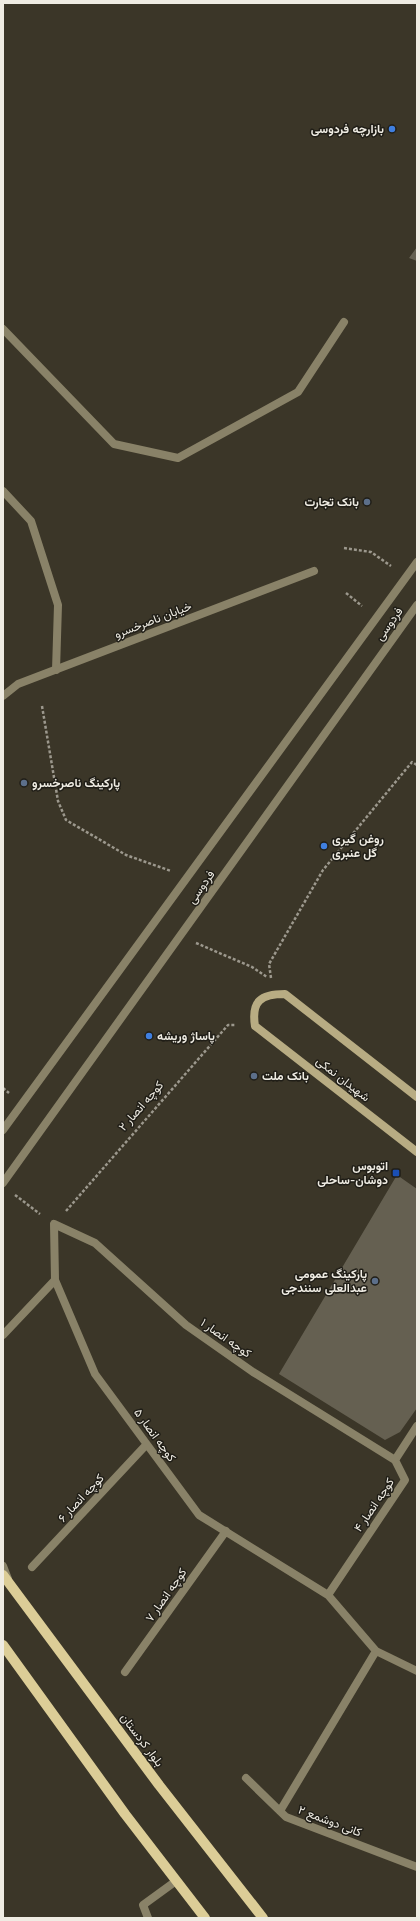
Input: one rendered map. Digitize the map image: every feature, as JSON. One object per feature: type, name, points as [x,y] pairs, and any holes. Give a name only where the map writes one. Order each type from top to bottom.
[{"type":"main road","points":[[255,1026],[253,1011],[257,1004],[264,998],[273,994],[285,994],[417,1097]]},
{"type":"main road","name":"شهیدان نمکی","points":[[255,1026],[417,1152]]},
{"type":"main road","name":"بلوار کردستان","points":[[3,1575],[154,1778],[263,1918]]},
{"type":"main road","points":[[3,1645],[176,1882],[205,1918]]},
{"type":"street","points":[[3,329],[114,444],[178,458],[298,392],[344,322]]},
{"type":"street","points":[[3,491],[31,521],[58,605],[56,670]]},
{"type":"street","name":"فردوسی","points":[[3,1130],[417,562]]},
{"type":"street","name":"خیابان ناصرخسرو","points":[[3,696],[18,684],[314,571]]},
{"type":"street","name":"فردوسی","points":[[3,1183],[181,937],[417,605]]},
{"type":"street","name":"کوچه انصار ۵","points":[[54,1224],[55,1280],[95,1374],[146,1445],[199,1515],[328,1595],[376,1651]]},
{"type":"street","name":"کوچه انصار ۱","points":[[54,1224],[95,1243],[186,1326],[253,1372],[395,1460]]},
{"type":"street","points":[[3,1334],[55,1280]]},
{"type":"street","points":[[395,1460],[417,1426]]},
{"type":"street","name":"کوچه انصار ۶","points":[[32,1567],[146,1445]]},
{"type":"street","name":"کوچه انصار ۴","points":[[328,1595],[405,1480],[395,1460]]},
{"type":"street","name":"کوچه انصار ۷","points":[[125,1672],[226,1531]]},
{"type":"street","points":[[3,1566],[12,1587]]},
{"type":"street","points":[[280,1811],[376,1651],[417,1671]]},
{"type":"street","name":"کانی دوشمع ۲","points":[[246,1778],[286,1817],[417,1867]]},
{"type":"street","points":[[148,1918],[143,1905],[176,1882]]},
{"type":"path","points":[[344,548],[371,552],[407,577]]},
{"type":"path","points":[[42,706],[58,800],[66,820],[126,855],[186,877]]},
{"type":"path","points":[[181,937],[252,967],[271,980],[269,964],[323,870],[412,762],[417,765]]},
{"type":"path","name":"کوچه انصار ۲","points":[[54,1224],[228,1025],[255,1026]]},
{"type":"path","points":[[9,1191],[54,1224]]},
{"type":"building","points":[[417,247],[417,261],[409,258]]},
{"type":"building","name":"پارکینگ عمومی عبدالعلی سنندجی","points":[[397,1175],[417,1189],[417,1408],[400,1432],[385,1440],[279,1374]]},
{"type":"place","name":"بازارچه فردوسی","points":[[392,129]]},
{"type":"place","name":"بانک تجارت","points":[[367,502]]},
{"type":"place","name":"پارکینگ ناصرخسرو","points":[[24,783]]},
{"type":"place","name":"روغن گیری گل عنبری","points":[[324,846]]},
{"type":"place","name":"پاساژ وریشه","points":[[149,1036]]},
{"type":"place","name":"بانک ملت","points":[[254,1076]]},
{"type":"place","name":"اتوبوس دوشان-ساحلی","points":[[396,1173]]},
{"type":"place","name":"پارکینگ عمومی عبدالعلی سنندجی","points":[[375,1281]]}]
